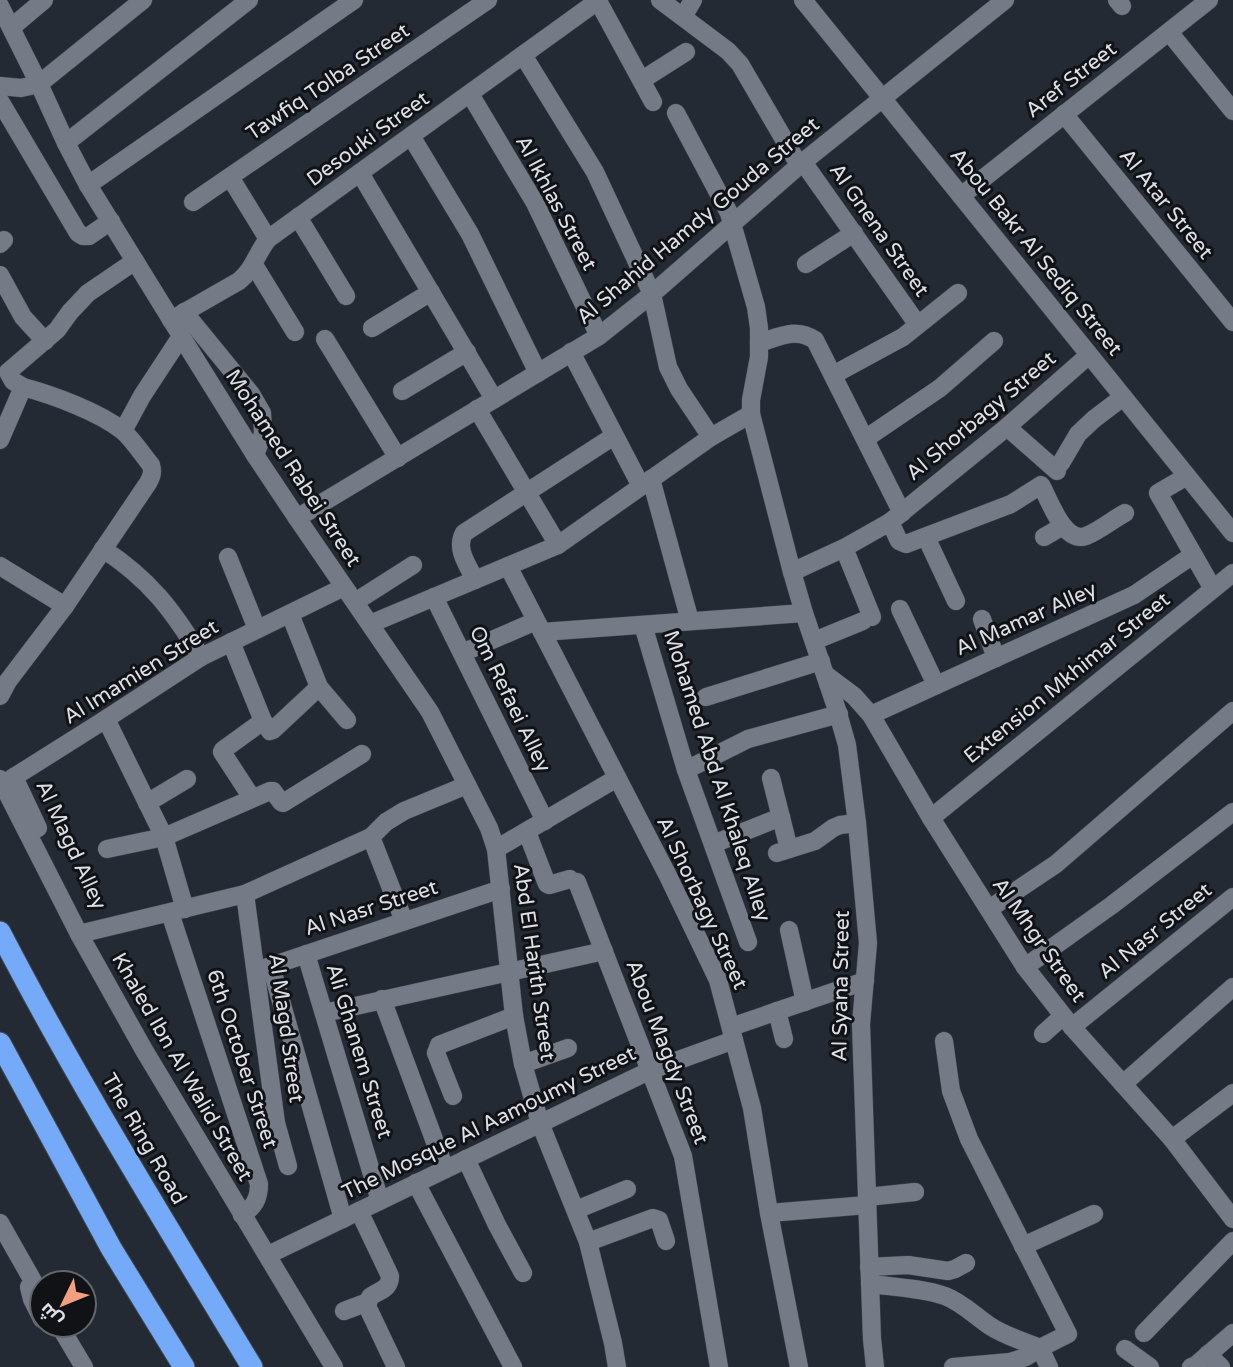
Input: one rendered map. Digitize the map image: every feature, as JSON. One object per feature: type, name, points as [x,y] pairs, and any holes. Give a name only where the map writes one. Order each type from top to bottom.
[{"type":"highway","name":"The Ring Road","points":[[0,932],[44,1016],[252,1367]]},
{"type":"highway","points":[[0,1043],[111,1248],[184,1367]]},
{"type":"street","points":[[12,27],[44,0]]},
{"type":"street","points":[[0,86],[21,89],[39,84],[143,0]]},
{"type":"street","points":[[66,144],[249,0]]},
{"type":"street","points":[[88,185],[354,0]]},
{"type":"street","name":"Tawfiq Tolba Street","points":[[193,202],[488,0]]},
{"type":"street","points":[[599,0],[653,102]]},
{"type":"street","name":"Desouki Street","points":[[178,316],[239,281],[248,274],[268,239],[599,0]]},
{"type":"street","name":"Al Gnena Street","points":[[660,0],[728,51],[740,64],[801,164],[919,325]]},
{"type":"street","points":[[683,17],[693,0]]},
{"type":"street","name":"Abou Bakr Al Sediq Street","points":[[803,0],[1233,533]]},
{"type":"street","name":"Al Shahid Hamdy Gouda Street","points":[[297,518],[599,336],[652,294],[801,164],[1005,0]]},
{"type":"street","name":"Aref Street","points":[[961,196],[1209,0]]},
{"type":"street","points":[[0,6],[66,144],[135,261],[178,316],[251,394],[262,413],[263,434],[255,455]]},
{"type":"street","points":[[1168,32],[1233,111]]},
{"type":"street","points":[[642,80],[687,52]]},
{"type":"street","points":[[523,55],[596,172],[652,294],[668,367],[711,437]]},
{"type":"street","name":"Al Ikhlas Street","points":[[470,94],[535,203],[599,336]]},
{"type":"street","points":[[0,101],[78,233],[89,236],[111,221]]},
{"type":"street","points":[[370,624],[558,545],[711,437],[751,414],[759,357],[756,307],[724,201],[676,113]]},
{"type":"street","name":"Al Atar Street","points":[[1064,114],[1233,322]]},
{"type":"street","points":[[411,136],[470,234],[538,373]]},
{"type":"street","points":[[360,173],[494,399]]},
{"type":"street","points":[[230,177],[268,239]]},
{"type":"street","points":[[299,217],[346,296]]},
{"type":"street","points":[[806,264],[854,233]]},
{"type":"street","points":[[3,683],[65,606],[152,476],[153,470],[123,432],[85,410],[23,387],[13,381],[8,372],[57,330],[88,293],[135,261]]},
{"type":"street","points":[[254,265],[295,332]]},
{"type":"street","points":[[0,275],[23,317],[45,341]]},
{"type":"street","points":[[372,328],[431,292]]},
{"type":"street","points":[[833,375],[903,337],[958,293]]},
{"type":"street","name":"Mohamed Rabei Street","points":[[178,316],[181,336],[255,455],[370,624]]},
{"type":"street","points":[[759,343],[799,332],[815,340],[865,439],[896,517],[899,541],[902,543],[910,543],[1011,504],[1041,485],[1067,533],[1074,537],[1083,537],[1125,513]]},
{"type":"street","points":[[123,432],[146,388],[181,336]]},
{"type":"street","points":[[325,339],[398,457]]},
{"type":"street","points":[[865,439],[940,388],[994,341]]},
{"type":"street","points":[[402,391],[467,352]]},
{"type":"street","points":[[571,352],[614,436],[646,483],[690,621]]},
{"type":"street","name":"Al Shorbagy Street","points":[[792,572],[844,548],[896,517],[1007,427],[1089,355]]},
{"type":"street","points":[[0,440],[23,387]]},
{"type":"street","points":[[1007,427],[1059,467],[1078,434],[1123,397]]},
{"type":"street","points":[[477,410],[558,545]]},
{"type":"street","name":"Al Syana Street","points":[[751,414],[792,572],[847,745],[869,943],[861,1024],[875,1367]]},
{"type":"street","points":[[475,580],[460,547],[464,533],[614,436]]},
{"type":"street","points":[[1187,476],[1158,493],[1213,589]]},
{"type":"street","points":[[1044,537],[1063,526]]},
{"type":"street","points":[[926,537],[956,601]]},
{"type":"street","points":[[814,641],[868,619],[844,548]]},
{"type":"street","points":[[103,549],[126,565],[163,600],[201,657]]},
{"type":"street","name":"Al Mamar Alley","points":[[871,715],[1133,595],[1194,555]]},
{"type":"street","points":[[228,557],[257,629]]},
{"type":"street","points":[[355,602],[413,565]]},
{"type":"street","points":[[0,566],[65,606]]},
{"type":"street","name":"Al Shorbagy Street","points":[[508,566],[668,876],[718,981],[752,1108],[799,1367]]},
{"type":"street","name":"Extension Mkhimar Street","points":[[931,818],[1233,573]]},
{"type":"street","name":"Al Imamien Street","points":[[6,780],[201,657],[344,587]]},
{"type":"street","name":"Om Refaei Alley","points":[[434,597],[545,821]]},
{"type":"street","points":[[900,609],[936,685]]},
{"type":"street","points":[[462,653],[539,627],[643,625],[804,613]]},
{"type":"street","points":[[290,614],[319,687],[347,720]]},
{"type":"street","points":[[982,619],[996,658]]},
{"type":"street","name":"Abd El Harith Street","points":[[370,624],[430,712],[489,828],[496,849],[514,1016],[523,1064],[540,1123],[589,1242],[617,1367]]},
{"type":"street","name":"Mohamed Abd Al Khaleq Alley","points":[[643,625],[686,770],[748,942]]},
{"type":"street","points":[[231,642],[263,721],[270,731],[319,687]]},
{"type":"street","points":[[706,697],[823,668]]},
{"type":"street","name":"Al Mhgr Street","points":[[823,668],[871,715],[931,818],[1025,967],[1068,1022],[1172,1139],[1232,1214]]},
{"type":"street","points":[[989,909],[1056,864],[1233,711]]},
{"type":"street","points":[[686,770],[748,739],[839,714]]},
{"type":"street","name":"6th October Street","points":[[106,719],[164,837],[177,911],[259,1184],[256,1202],[242,1215]]},
{"type":"street","points":[[252,799],[222,752],[263,721]]},
{"type":"street","points":[[107,849],[164,837],[272,791],[284,803],[362,754]]},
{"type":"street","points":[[496,849],[617,778]]},
{"type":"street","points":[[771,778],[781,817],[783,851],[815,841],[840,825],[857,823]]},
{"type":"street","points":[[147,803],[187,779]]},
{"type":"street","name":"Khaled Ibn Al Walid Street","points":[[6,780],[144,1050],[334,1367]]},
{"type":"street","points":[[83,933],[245,894],[371,837],[386,822],[404,811],[467,785]]},
{"type":"street","points":[[1025,967],[1112,905],[1233,812]]},
{"type":"street","points":[[713,844],[781,817]]},
{"type":"street","name":"Abou Magdy Street","points":[[527,832],[547,884],[573,881],[604,951],[683,1156],[719,1367]]},
{"type":"street","points":[[371,837],[404,921]]},
{"type":"street","name":"Al Nasr Street","points":[[263,968],[501,889]]},
{"type":"street","name":"Al Magd Street","points":[[245,894],[263,968],[270,1080],[276,1123],[288,1166]]},
{"type":"street","name":"Al Nasr Street","points":[[1042,1034],[1068,1022],[1233,897]]},
{"type":"street","points":[[789,930],[804,1002]]},
{"type":"street","points":[[324,1013],[604,951]]},
{"type":"street","name":"Ali Ghanem Street","points":[[306,954],[380,1201]]},
{"type":"street","points":[[263,968],[351,1215],[390,1276],[390,1283],[386,1288],[373,1294],[368,1302],[344,1311]]},
{"type":"street","name":"The Mosque Al Aamoumy Street","points":[[268,1255],[777,1011],[865,981]]},
{"type":"street","points":[[1123,1084],[1232,989]]},
{"type":"street","points":[[382,999],[445,1169]]},
{"type":"street","points":[[777,1011],[783,1039]]},
{"type":"street","points":[[453,1096],[436,1053],[439,1045],[514,1016]]},
{"type":"street","points":[[944,1041],[951,1091],[969,1139],[1068,1334],[1026,1357],[1010,1362],[953,1367]]},
{"type":"street","points":[[523,1064],[568,1048]]},
{"type":"street","points":[[270,1080],[303,1079]]},
{"type":"street","points":[[1172,1139],[1233,1093]]},
{"type":"street","points":[[466,1159],[523,1273]]},
{"type":"street","points":[[416,1183],[513,1367]]},
{"type":"street","points":[[576,1210],[627,1189]]},
{"type":"street","points":[[769,1213],[915,1192]]},
{"type":"street","points":[[1023,1246],[1094,1214]]},
{"type":"street","points":[[589,1242],[653,1218],[659,1220],[666,1241]]},
{"type":"street","points":[[0,1223],[28,1274]]},
{"type":"street","points":[[1144,1333],[1233,1241]]},
{"type":"street","points":[[870,1276],[908,1265],[948,1271],[966,1263]]},
{"type":"street","points":[[870,1276],[946,1296],[990,1326],[1040,1348],[1049,1367]]},
{"type":"street","points":[[368,1302],[369,1311],[396,1367]]},
{"type":"street","points":[[1191,1367],[1215,1361],[1233,1333]]},
{"type":"street","points":[[54,1339],[70,1367]]},
{"type":"street","points":[[67,1339],[84,1367]]},
{"type":"street","points":[[1125,1349],[1150,1367]]}]
